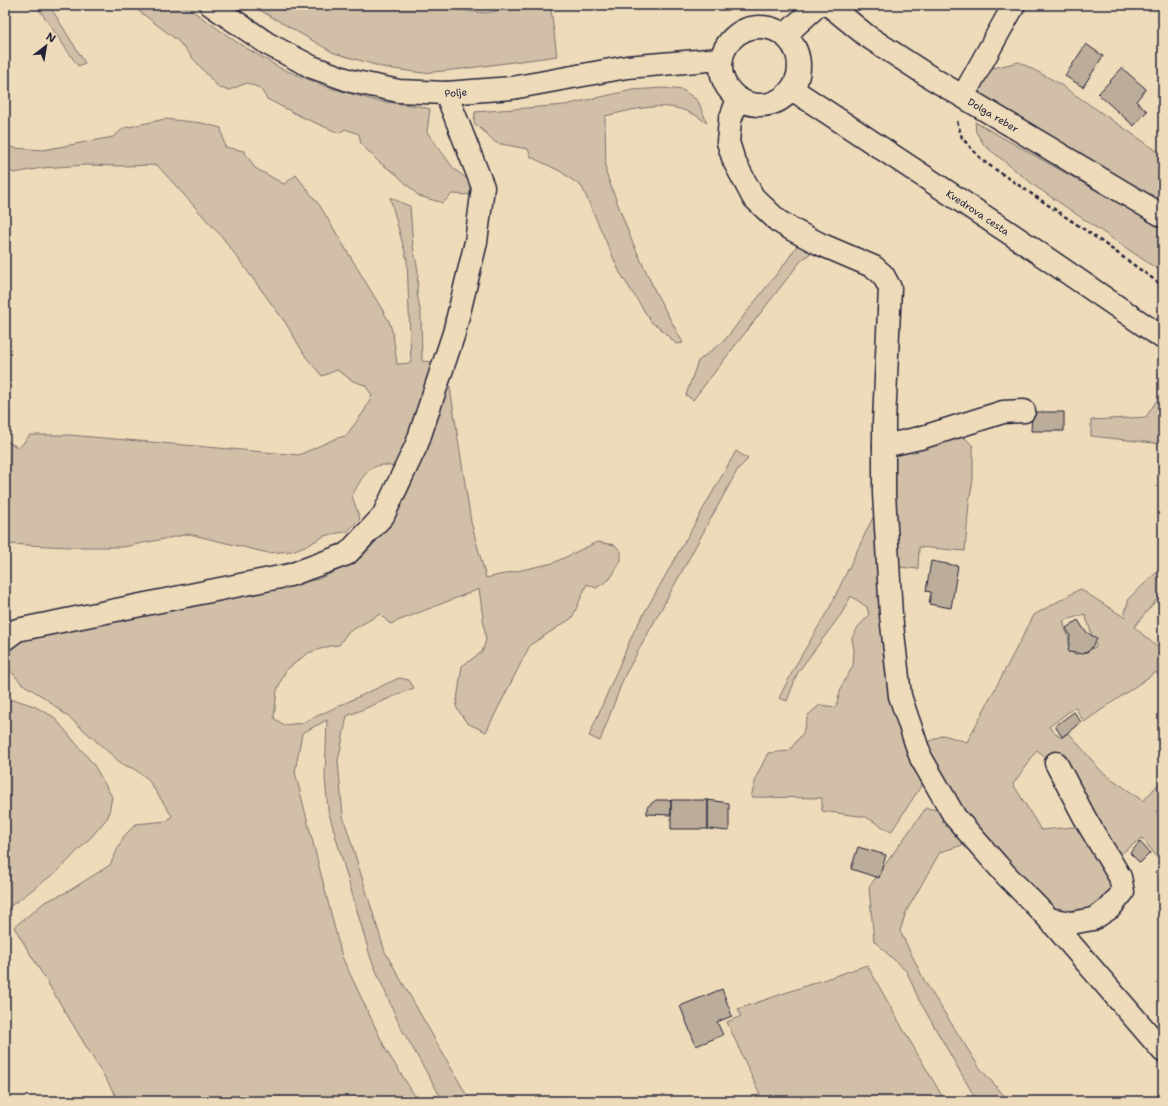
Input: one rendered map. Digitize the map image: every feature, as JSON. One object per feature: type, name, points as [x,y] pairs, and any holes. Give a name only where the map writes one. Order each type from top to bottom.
[{"type":"street","name":"Polje","points":[[211,5],[268,44],[312,67],[351,81],[399,91],[446,93],[512,88],[627,67],[720,59]]},
{"type":"street","points":[[785,35],[818,5]]},
{"type":"street","name":"Dolga reber","points":[[829,5],[867,36],[930,77],[1163,216]]},
{"type":"street","points":[[963,96],[1014,5]]},
{"type":"street","points":[[759,26],[773,28],[785,35],[793,44],[798,55],[800,67],[798,79],[792,89],[784,98],[773,103],[761,105],[749,104],[738,99],[730,92],[723,82],[720,71],[720,59],[725,46],[734,36],[746,28],[759,26]]},
{"type":"street","name":"Kvedrova cesta","points":[[792,89],[1014,236],[1163,338]]},
{"type":"street","points":[[5,639],[17,630],[290,575],[347,554],[383,516],[417,444],[454,333],[476,242],[483,186],[446,93]]},
{"type":"street","points":[[738,99],[730,120],[728,142],[734,161],[753,197],[778,221],[793,230],[820,244],[874,267],[883,275],[890,288],[884,446],[884,493],[890,615],[900,696],[921,758],[955,817],[1006,875],[1049,919],[1163,1051]]},
{"type":"street","points":[[884,446],[920,438],[1003,412],[1024,411]]},
{"type":"street","points":[[1049,919],[1071,923],[1092,919],[1110,908],[1123,892],[1120,877],[1086,822],[1056,763]]},
{"type":"path","points":[[963,96],[956,116],[962,138],[983,161],[1091,234],[1163,286]]},
{"type":"shaded area","points":[[36,5],[49,5],[85,63],[78,66]]},
{"type":"shaded area","points":[[131,5],[184,5],[238,43],[280,68],[327,87],[377,101],[430,109],[427,132],[454,169],[470,181],[472,195],[452,194],[443,203],[419,196],[396,174],[379,162],[361,144],[359,134],[345,129],[339,133],[304,118],[267,99],[260,88],[247,83],[229,90],[219,88],[177,40]]},
{"type":"shaded area","points":[[251,5],[452,5],[457,10],[486,13],[523,5],[546,5],[551,9],[557,56],[423,73],[386,68],[334,53]]},
{"type":"shaded area","points":[[452,5],[498,5],[486,13],[455,8]]},
{"type":"shaded area","points":[[1019,62],[1055,81],[1163,155],[1163,207],[973,94],[989,69]]},
{"type":"shaded area","points":[[663,88],[683,90],[698,101],[707,123],[693,114],[670,107],[648,107],[605,116],[606,173],[631,239],[656,293],[683,343],[676,344],[658,326],[652,323],[620,273],[582,187],[560,171],[531,157],[528,149],[496,143],[474,123],[475,112],[565,105],[632,90]]},
{"type":"shaded area","points":[[165,119],[202,123],[221,128],[225,147],[244,151],[255,168],[284,184],[296,175],[320,206],[389,321],[393,334],[397,364],[411,363],[407,260],[390,197],[410,206],[413,246],[418,271],[417,293],[421,315],[422,361],[434,362],[398,468],[387,465],[379,466],[368,471],[364,475],[352,496],[360,519],[347,532],[324,536],[310,544],[292,551],[268,553],[189,534],[123,547],[70,547],[5,544],[5,440],[19,448],[30,435],[69,435],[299,455],[337,438],[346,436],[365,410],[372,395],[365,385],[353,381],[337,370],[322,376],[306,357],[285,322],[223,238],[157,165],[86,165],[42,168],[14,173],[5,169],[5,145],[14,148],[43,150],[113,137],[124,128]]},
{"type":"shaded area","points":[[975,122],[1163,228],[1163,273],[1035,186],[984,145],[976,132]]},
{"type":"shaded area","points":[[799,243],[814,250],[800,262],[693,400],[686,395],[698,361],[724,341],[786,262]]},
{"type":"shaded area","points":[[449,381],[471,522],[486,578],[553,563],[597,542],[615,545],[621,552],[621,561],[610,579],[596,588],[587,584],[572,618],[530,645],[486,732],[467,723],[456,707],[462,666],[482,652],[486,640],[479,589],[390,624],[380,614],[347,633],[339,645],[330,646],[308,653],[286,670],[277,690],[274,718],[284,725],[302,723],[399,678],[409,680],[414,688],[347,716],[338,761],[343,816],[385,952],[470,1101],[443,1101],[400,1026],[371,959],[328,810],[325,778],[327,720],[302,733],[295,772],[342,957],[386,1050],[418,1101],[119,1101],[14,927],[45,902],[67,892],[110,865],[124,836],[136,824],[167,821],[172,816],[147,778],[134,769],[122,764],[45,698],[21,683],[8,668],[7,641],[151,611],[319,579],[357,561],[394,520],[434,430]]},
{"type":"shaded area","points":[[1157,400],[1163,403],[1163,444],[1091,436],[1091,420],[1146,417]]},
{"type":"shaded area","points":[[960,433],[973,446],[973,479],[969,503],[965,551],[919,547],[918,569],[899,567],[894,506],[894,451]]},
{"type":"shaded area","points":[[736,451],[748,459],[738,469],[624,677],[600,741],[589,736],[634,631]]},
{"type":"shaded area","points":[[877,509],[925,780],[891,832],[866,817],[822,811],[822,798],[751,797],[757,775],[768,753],[789,751],[803,733],[808,715],[820,705],[836,707],[842,685],[853,666],[854,650],[852,638],[858,627],[869,615],[867,607],[851,596],[842,613],[798,672],[787,701],[779,698],[797,663],[830,607]]},
{"type":"shaded area","points":[[1163,565],[1163,592],[1134,627],[1163,652],[1163,682],[1156,672],[1084,722],[1075,707],[1049,727],[1061,738],[1069,733],[1101,771],[1143,801],[1163,779],[1163,861],[1161,862],[1142,838],[1118,856],[1049,760],[1037,750],[1013,784],[1041,830],[1083,826],[1115,883],[1103,907],[1072,916],[1046,910],[959,811],[926,743],[943,735],[967,742],[1034,615],[1080,589],[1124,617],[1129,598]],"holes":[[[1085,614],[1096,647],[1074,655],[1063,621]]]},
{"type":"shaded area","points":[[16,700],[34,706],[54,717],[94,765],[112,797],[108,817],[93,835],[59,870],[5,910],[5,885],[7,882],[5,874],[5,701]]},
{"type":"shaded area","points":[[926,808],[943,811],[970,841],[963,845],[940,852],[906,912],[900,931],[925,982],[979,1067],[1009,1101],[977,1101],[919,1000],[907,972],[874,941],[869,887]]},
{"type":"shaded area","points":[[867,965],[945,1101],[763,1101],[727,1022],[741,1016],[738,1009]]},
{"type":"building","points":[[1086,44],[1103,56],[1083,87],[1065,76]]},
{"type":"building","points":[[1122,68],[1146,89],[1136,101],[1147,111],[1134,126],[1098,94]]},
{"type":"building","points":[[1032,412],[1064,412],[1064,431],[1031,431]]},
{"type":"building","points":[[931,561],[958,566],[951,608],[929,604],[931,592],[926,591]]},
{"type":"building","points":[[1078,620],[1085,631],[1097,639],[1090,650],[1083,654],[1068,652],[1070,636],[1066,628]]},
{"type":"building","points":[[1074,712],[1081,722],[1062,737],[1055,726]]},
{"type":"building","points":[[656,800],[671,800],[671,815],[647,814],[647,807]]},
{"type":"building","points":[[671,800],[708,800],[708,829],[671,829]]},
{"type":"building","points":[[708,800],[729,803],[729,831],[708,829]]},
{"type":"building","points":[[1140,842],[1150,853],[1140,863],[1130,853]]},
{"type":"building","points":[[858,847],[886,855],[879,878],[851,869]]},
{"type":"building","points":[[1163,865],[1163,881],[1155,872]]},
{"type":"building","points":[[722,989],[732,1016],[717,1022],[723,1035],[696,1046],[680,1006]]}]
